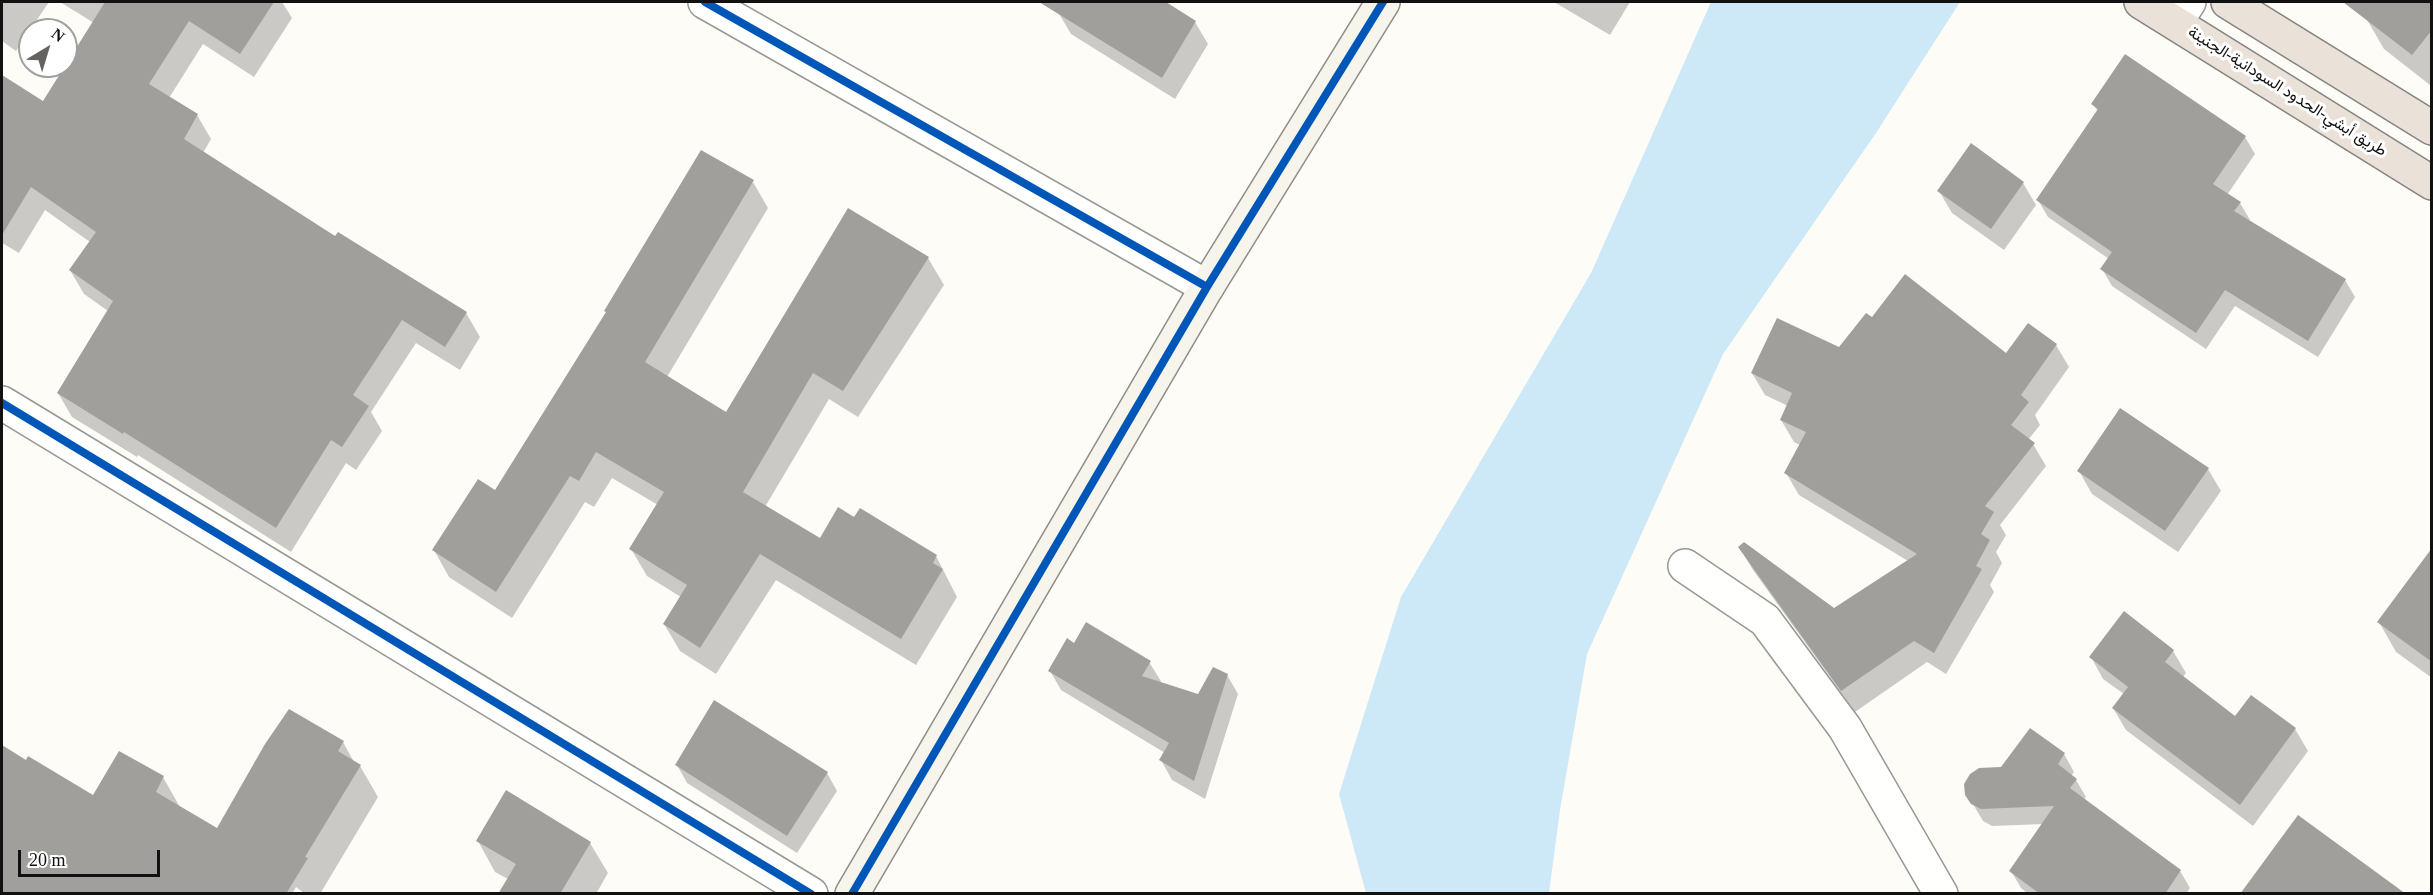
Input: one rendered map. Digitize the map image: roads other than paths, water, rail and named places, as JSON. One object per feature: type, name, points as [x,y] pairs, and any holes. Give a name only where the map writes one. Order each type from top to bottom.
[{"type":"highway","name":"طريق أبشي-الحدود السودانية-الجنينة","points":[[2142,2],[2183,12],[2432,183]]},
{"type":"highway","points":[[2228,2],[2432,128]]},
{"type":"street","points":[[705,2],[1207,287]]},
{"type":"street","points":[[852,894],[1207,287],[1383,2]]},
{"type":"street","points":[[2,403],[812,894]]},
{"type":"street","points":[[1685,566],[1765,620],[1845,728],[1941,894]]},
{"type":"water","points":[[1711,2],[1960,2],[1876,133],[1723,354],[1587,654],[1560,810],[1549,893],[1366,893],[1339,794],[1401,597],[1591,273]]}]
